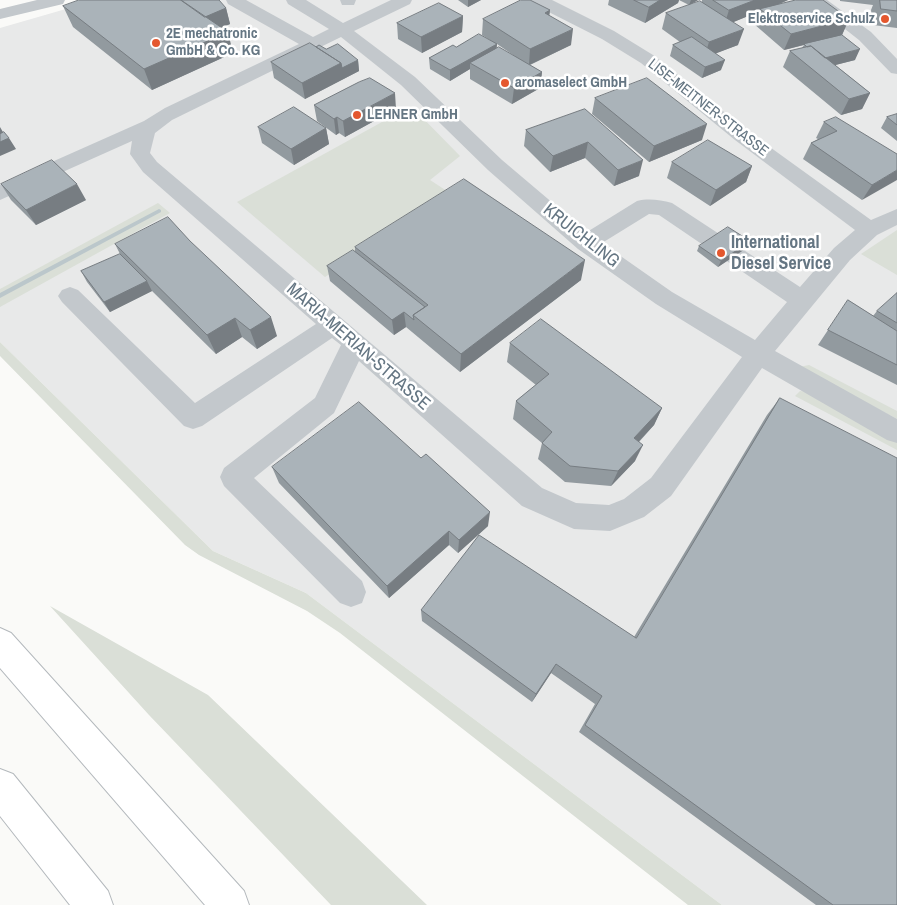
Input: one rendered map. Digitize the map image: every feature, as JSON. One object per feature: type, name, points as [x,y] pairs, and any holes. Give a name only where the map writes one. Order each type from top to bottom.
[{"type":"highway","points":[[0,644],[230,905]]},
{"type":"highway","points":[[0,787],[94,905]]},
{"type":"street","points":[[0,14],[56,0]]},
{"type":"street","points":[[234,0],[312,44]]},
{"type":"street","name":"KRUICHLING","points":[[294,0],[342,30],[408,81],[495,165],[586,243],[664,298],[758,354],[897,432]]},
{"type":"street","points":[[0,193],[149,126],[172,112],[404,0]]},
{"type":"street","name":"LISE-MEITNER-STRASSE","points":[[538,0],[608,35],[648,59],[742,136],[868,230]]},
{"type":"street","points":[[816,0],[865,36],[897,69]]},
{"type":"street","name":"MARIA-MERIAN-STRASSE","points":[[149,126],[141,139],[140,154],[150,167],[532,497],[574,516],[610,518],[634,508],[661,487],[758,354]]},
{"type":"street","points":[[586,243],[645,206],[664,208],[802,300]]},
{"type":"street","points":[[758,354],[842,254],[868,230],[897,216]]},
{"type":"street","points":[[70,296],[193,418],[333,325]]},
{"type":"street","points":[[351,592],[234,477],[325,405],[354,344]]},
{"type":"shaded area","points":[[97,0],[897,0],[897,905],[722,905],[306,593],[213,551],[0,342],[0,28]]},
{"type":"shaded area","points":[[411,106],[460,156],[430,180],[453,195],[325,277],[237,202]]},
{"type":"shaded area","points":[[158,203],[170,213],[0,307],[0,289]]},
{"type":"shaded area","points":[[897,230],[897,275],[861,254]]},
{"type":"shaded area","points":[[0,342],[213,551],[306,593],[722,905],[688,905],[340,633],[307,611],[199,555],[185,545],[0,356]]},
{"type":"shaded area","points":[[809,365],[897,411],[897,419],[799,367]]},
{"type":"shaded area","points":[[800,391],[808,392],[897,440],[897,450],[795,396]]},
{"type":"shaded area","points":[[50,606],[208,695],[427,905],[331,905],[149,715]]},
{"type":"building","name":"2E mechatronic GmbH & Co. KG","points":[[79,0],[181,0],[228,32],[144,69],[63,6]]},
{"type":"building","points":[[181,0],[219,0],[226,8],[205,17]]},
{"type":"building","points":[[521,0],[530,0],[550,10],[545,13],[573,29],[530,49],[483,19]]},
{"type":"building","points":[[634,0],[660,0],[649,7]]},
{"type":"building","points":[[713,0],[755,0],[729,10]]},
{"type":"building","points":[[796,0],[823,0],[849,19],[791,34],[760,9]]},
{"type":"building","points":[[880,0],[897,0],[897,11],[881,9]]},
{"type":"building","points":[[700,1],[744,29],[709,42],[666,13]]},
{"type":"building","points":[[439,3],[463,16],[421,37],[397,23]]},
{"type":"building","points":[[479,34],[497,44],[450,70],[429,58],[453,45],[456,47]]},
{"type":"building","points":[[842,35],[860,49],[825,58],[811,46],[807,47],[804,44]]},
{"type":"building","points":[[692,37],[725,60],[705,67],[673,45]]},
{"type":"building","points":[[310,43],[341,63],[302,83],[271,62]]},
{"type":"building","points":[[338,44],[358,60],[342,68],[341,63],[316,47],[319,45],[326,49]]},
{"type":"building","points":[[811,46],[870,93],[849,99],[790,51]]},
{"type":"building","points":[[499,47],[542,72],[514,88],[470,63]]},
{"type":"building","points":[[370,78],[395,93],[343,121],[337,117],[334,119],[314,105],[359,82]]},
{"type":"building","points":[[647,78],[707,124],[654,146],[595,98]]},
{"type":"building","points":[[294,107],[326,128],[291,149],[258,127]]},
{"type":"building","points":[[585,109],[643,160],[618,170],[588,142],[553,156],[526,130]]},
{"type":"building","points":[[897,114],[897,125],[887,117]]},
{"type":"building","points":[[836,117],[897,154],[897,170],[872,185],[811,143],[837,131],[824,122]]},
{"type":"building","points":[[4,132],[9,138],[0,142],[0,134]]},
{"type":"building","points":[[708,140],[752,166],[716,190],[672,162]]},
{"type":"building","points":[[52,160],[77,184],[26,210],[1,184]]},
{"type":"building","points":[[464,179],[585,260],[461,354],[413,315],[428,305],[355,247]]},
{"type":"building","points":[[168,217],[190,241],[271,317],[250,330],[235,318],[207,335],[115,244]]},
{"type":"building","points":[[728,227],[750,241],[721,261],[699,246]]},
{"type":"building","points":[[353,250],[425,307],[413,315],[414,320],[404,312],[392,320],[327,266]]},
{"type":"building","points":[[120,254],[147,281],[104,302],[81,271]]},
{"type":"building","points":[[897,293],[897,323],[877,311]]},
{"type":"building","points":[[848,300],[897,331],[897,365],[828,330]]},
{"type":"building","points":[[541,319],[662,408],[634,438],[643,445],[618,471],[570,466],[542,443],[552,432],[516,401],[549,374],[510,343]]},
{"type":"building","points":[[780,398],[897,458],[897,905],[833,905],[585,725],[602,696],[556,664],[536,694],[421,610],[479,535],[636,638]]},
{"type":"building","points":[[359,402],[421,458],[426,454],[490,512],[459,540],[449,531],[387,586],[272,467]]},
{"type":"waterway","points":[[0,296],[159,211]]},
{"type":"place","name":"Elektroservice Schulz","points":[[885,19]]},
{"type":"place","name":"2E mechatronic GmbH & Co. KG","points":[[156,43]]},
{"type":"place","name":"aromaselect GmbH","points":[[505,83]]},
{"type":"place","name":"LEHNER GmbH","points":[[357,115]]},
{"type":"place","name":"International Diesel Service","points":[[721,253]]}]
